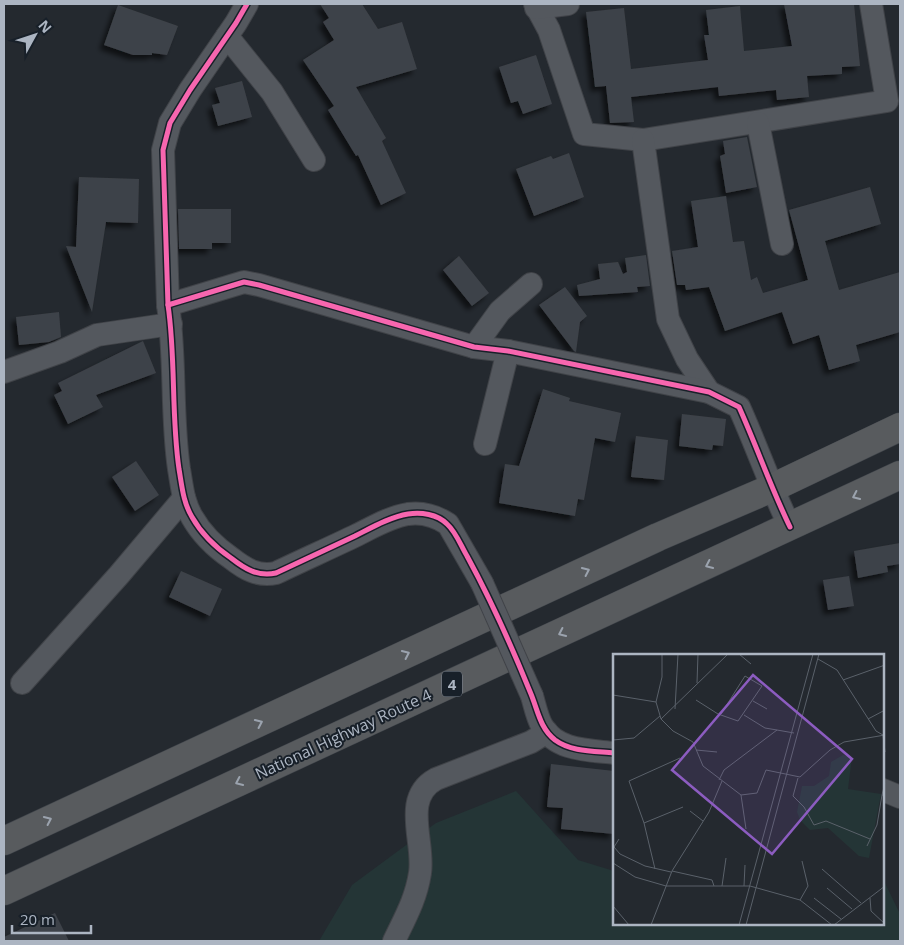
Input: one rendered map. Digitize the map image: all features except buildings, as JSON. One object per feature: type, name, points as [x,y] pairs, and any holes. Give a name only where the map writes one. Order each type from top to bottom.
[{"type":"highway","points":[[4,840],[658,537],[772,488],[900,427]]},
{"type":"highway","name":"National Highway Route 4","points":[[4,891],[900,475]]},
{"type":"street","points":[[247,4],[170,123],[163,150],[175,441],[184,498],[191,516],[199,528],[220,550],[240,566],[256,574],[267,575],[276,573],[377,525],[408,514],[430,515],[440,519],[448,524],[482,583],[546,732],[556,741],[571,748],[613,753]]},
{"type":"street","points":[[568,4],[535,6],[548,30],[584,134],[643,140],[887,101],[870,4]]},
{"type":"street","points":[[227,36],[272,92],[314,160]]},
{"type":"street","points":[[758,123],[782,244]]},
{"type":"street","points":[[643,140],[668,319],[686,358],[709,392]]},
{"type":"street","points":[[4,372],[60,352],[97,336],[169,315],[244,282],[474,347],[508,351],[709,392],[739,407],[790,527]]},
{"type":"street","points":[[474,347],[500,311],[531,284]]},
{"type":"street","points":[[485,444],[508,351]]},
{"type":"street","points":[[22,683],[119,575],[184,498]]},
{"type":"street","points":[[394,941],[414,900],[421,870],[417,822],[420,793],[429,783],[436,779],[531,742],[546,732]]},
{"type":"street","points":[[884,790],[900,797]]},
{"type":"shaded area","points":[[516,791],[578,860],[613,871],[613,925],[884,925],[884,881],[900,914],[900,941],[319,941],[352,885],[436,823]]},
{"type":"cycle path","points":[[247,4],[170,123],[163,150],[168,305],[172,346],[175,428],[182,488],[189,511],[200,529],[219,549],[247,569],[263,574],[276,573],[394,518],[418,513],[429,514],[439,518],[456,535],[484,590],[509,641],[546,730],[555,740],[568,747],[613,753]]},
{"type":"cycle path","points":[[168,305],[244,282],[474,347],[508,351],[709,392],[739,407],[790,527]]}]
